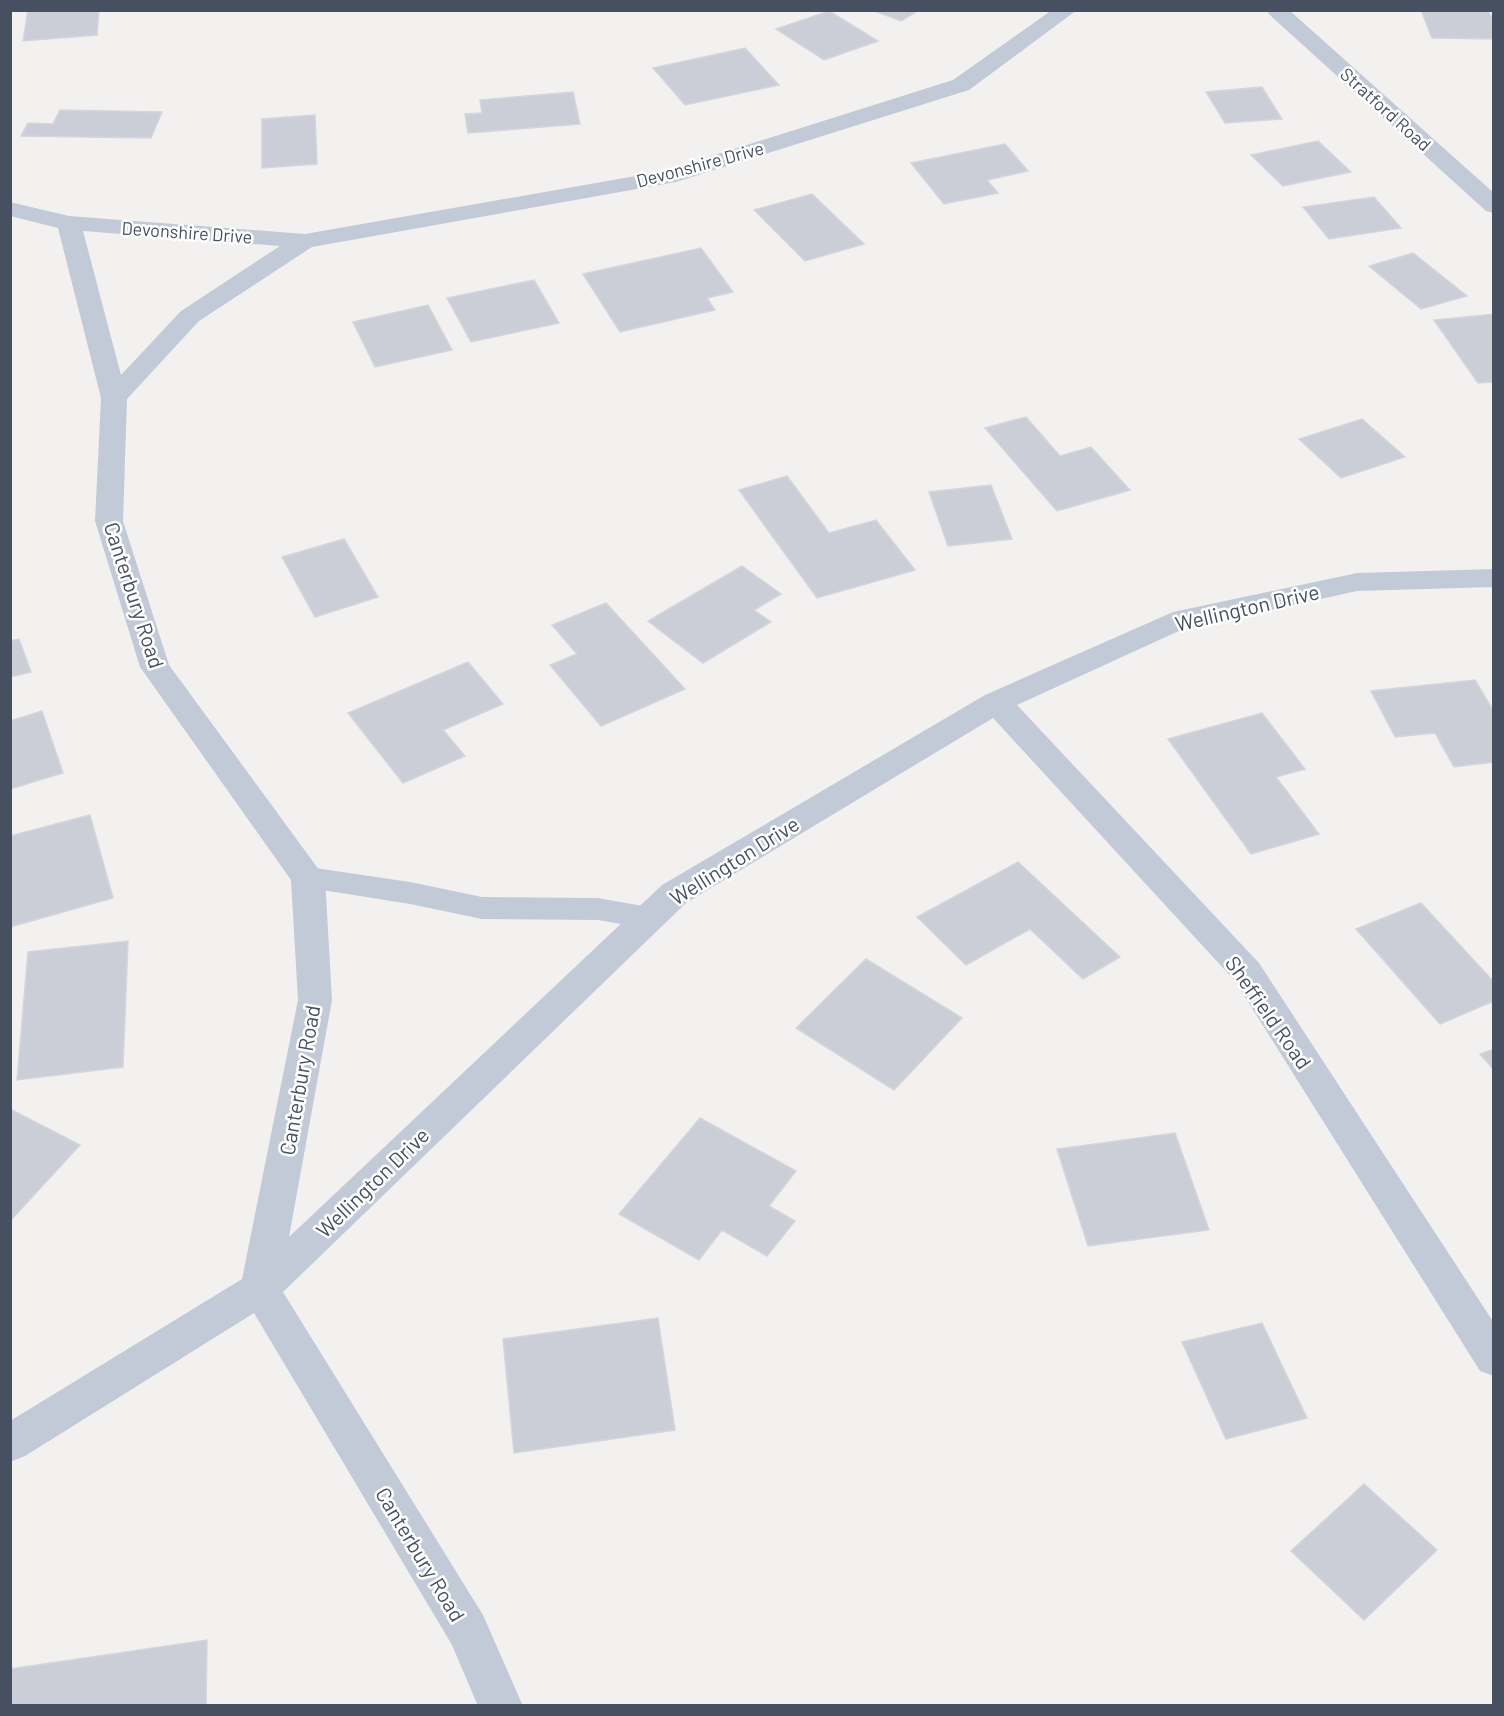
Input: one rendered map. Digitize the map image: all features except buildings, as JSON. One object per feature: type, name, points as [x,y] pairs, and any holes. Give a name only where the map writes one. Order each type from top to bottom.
[{"type":"street","name":"Devonshire Drive","points":[[69,223],[305,241],[668,177],[961,85],[1067,10]]},
{"type":"street","name":"Stratford Road","points":[[1275,11],[1494,206]]},
{"type":"street","points":[[10,209],[69,223]]},
{"type":"street","name":"Canterbury Road","points":[[69,223],[114,398],[109,521],[155,668],[308,878],[315,1000],[260,1289],[468,1630],[501,1706]]},
{"type":"street","name":"Devonshire Drive","points":[[114,398],[190,316],[305,241]]},
{"type":"street","name":"Wellington Drive","points":[[10,1443],[260,1289],[674,894],[996,702],[1173,622],[1357,582],[1494,578]]},
{"type":"street","name":"Sheffield Road","points":[[996,702],[1247,972],[1494,1358]]},
{"type":"lane","points":[[308,878],[410,893],[482,908],[598,909],[649,917]]}]
